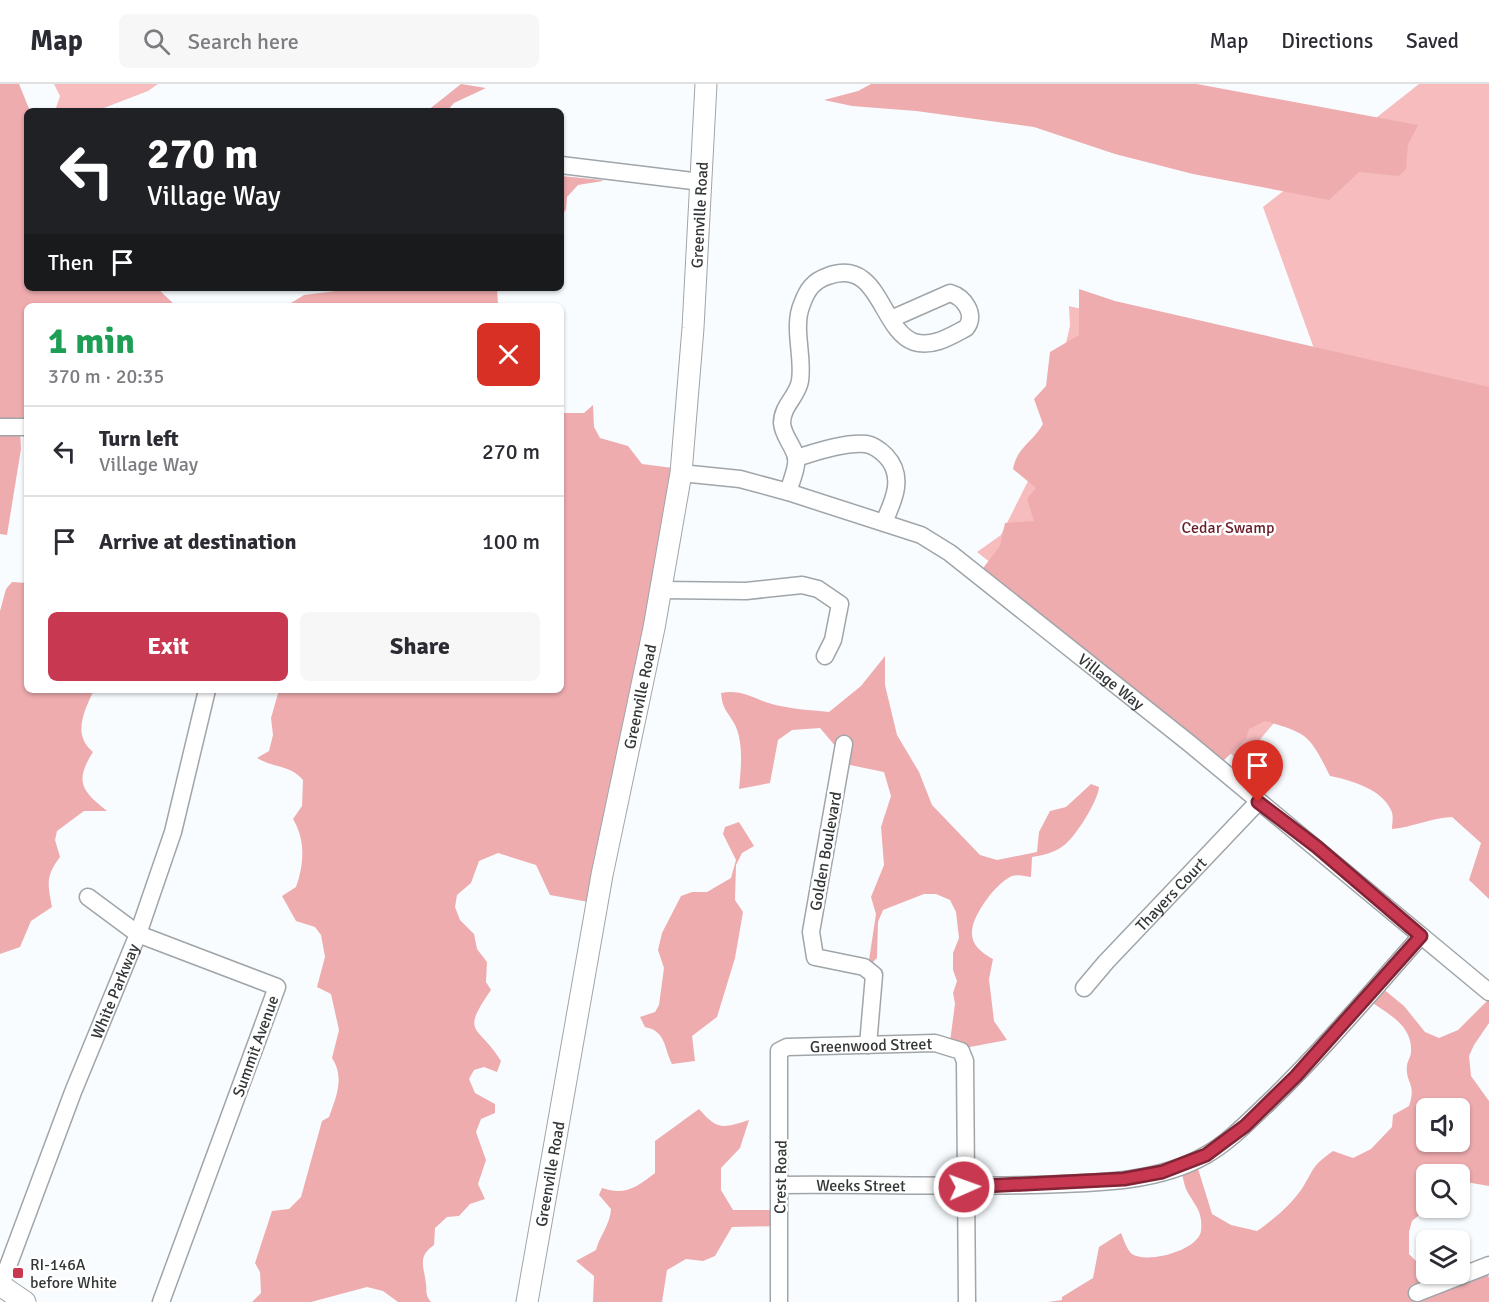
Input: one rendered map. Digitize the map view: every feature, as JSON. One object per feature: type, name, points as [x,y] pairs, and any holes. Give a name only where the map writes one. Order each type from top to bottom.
[{"type":"main road","name":"Greenville Road","points":[[527,1302],[602,875],[661,590],[681,473],[706,84]]},
{"type":"main road","points":[[1,1285],[26,1302]]},
{"type":"street","points":[[564,165],[701,182]]},
{"type":"street","points":[[788,492],[796,458],[785,435],[783,416],[799,384],[801,364],[799,311],[808,289],[819,279],[833,274],[848,273],[864,280],[876,293],[891,320]]},
{"type":"street","points":[[0,427],[24,427]]},
{"type":"street","points":[[796,458],[866,444],[881,451],[891,462],[897,489],[884,522]]},
{"type":"street","name":"Village Way","points":[[681,473],[740,479],[788,492],[921,535],[950,553],[1317,847],[1489,992]]},
{"type":"street","points":[[661,590],[746,591],[802,585],[818,589],[840,604],[833,640],[825,656]]},
{"type":"street","name":"White Parkway","points":[[1,1285],[73,1092],[138,934],[173,832],[206,693]]},
{"type":"street","name":"Golden Boulevard","points":[[844,744],[811,932],[816,957],[864,967],[874,975],[868,1045]]},
{"type":"street","name":"Thayers Court","points":[[1084,988],[1258,802]]},
{"type":"street","name":"Summit Avenue","points":[[88,897],[138,934],[277,987],[161,1302]]},
{"type":"street","name":"Weeks Street","points":[[780,1185],[964,1187],[1124,1179],[1162,1172],[1206,1155],[1245,1126],[1296,1076],[1421,936]]},
{"type":"street","name":"Greenwood Street","points":[[779,1051],[787,1047],[934,1043],[961,1051],[965,1061],[964,1187]]},
{"type":"street","name":"Crest Road","points":[[779,1051],[779,1302]]},
{"type":"street","points":[[964,1187],[967,1302]]},
{"type":"street","points":[[1417,1293],[1489,1265]]},
{"type":"green space","points":[[0,84],[19,84],[29,108],[24,108],[24,291],[160,291],[173,303],[24,303],[24,429],[20,430],[21,449],[7,535],[0,534]]},
{"type":"green space","points":[[54,84],[158,84],[148,91],[104,108],[56,108],[60,96]]},
{"type":"green space","points":[[461,84],[486,88],[454,103],[450,108],[431,108]]},
{"type":"green space","points":[[871,84],[1197,84],[1418,125],[1408,144],[1406,169],[1399,176],[1359,172],[1329,200],[1193,174],[1115,154],[1034,127],[916,111],[852,106],[824,100],[858,91]]},
{"type":"green space","name":"Cedar Swamp","points":[[1419,84],[1489,84],[1489,809],[1306,685],[1241,762],[977,552],[1001,535],[1038,461],[1070,326],[1069,306],[1321,368],[1263,207]]},
{"type":"green space","points":[[564,176],[603,181],[578,185],[567,197],[564,213]]},
{"type":"green space","name":"Cedar Swamp","points":[[1079,289],[1115,301],[1489,387],[1489,899],[1469,880],[1481,843],[1452,817],[1392,829],[1392,812],[1380,796],[1356,783],[1330,776],[1318,752],[1306,738],[1291,729],[1265,721],[1249,729],[1246,739],[1219,765],[980,572],[1000,546],[1005,523],[1034,521],[1027,499],[1036,488],[1013,469],[1018,455],[1043,424],[1034,399],[1046,386],[1050,352],[1079,335]]},
{"type":"green space","points":[[336,291],[497,291],[498,303],[291,303],[304,295]]},
{"type":"green space","points":[[593,405],[594,427],[600,438],[628,446],[642,464],[673,468],[594,903],[550,895],[536,865],[498,853],[479,861],[471,883],[457,895],[455,907],[460,920],[474,934],[477,949],[487,962],[486,982],[491,990],[481,1005],[474,1023],[476,1029],[501,1061],[497,1072],[484,1067],[474,1070],[469,1079],[475,1093],[495,1104],[495,1113],[481,1119],[476,1132],[486,1160],[478,1184],[485,1199],[470,1204],[459,1216],[447,1217],[435,1228],[434,1245],[423,1258],[427,1293],[431,1302],[398,1302],[383,1291],[367,1287],[311,1302],[252,1302],[261,1293],[260,1272],[255,1263],[272,1211],[289,1209],[301,1197],[322,1121],[329,1117],[339,1080],[332,1058],[339,1030],[331,994],[317,987],[325,957],[321,935],[315,927],[296,921],[282,896],[296,887],[301,870],[302,844],[293,819],[302,806],[303,780],[293,771],[257,758],[269,751],[273,735],[271,718],[278,693],[564,693],[564,413],[584,413]]},
{"type":"green space","points":[[12,582],[24,583],[24,693],[93,693],[84,714],[81,730],[83,738],[93,752],[82,779],[92,798],[107,811],[84,811],[57,831],[55,840],[60,857],[52,870],[49,881],[52,907],[31,921],[20,947],[0,954],[0,611],[6,589]]},
{"type":"green space","points":[[885,656],[885,685],[897,735],[919,772],[932,805],[980,855],[997,860],[1037,852],[1039,832],[1050,811],[1066,807],[1091,784],[1099,787],[1090,810],[1068,842],[1052,852],[1032,857],[1031,877],[1014,875],[1006,879],[981,908],[973,924],[972,936],[975,944],[993,959],[989,979],[994,1021],[1007,1040],[949,1049],[955,1004],[953,993],[957,981],[953,970],[953,953],[959,938],[956,912],[950,900],[936,894],[924,894],[883,910],[878,922],[877,958],[868,967],[876,914],[871,897],[884,865],[881,827],[891,796],[884,772],[845,764],[842,754],[820,728],[792,730],[778,740],[770,783],[739,789],[741,755],[739,738],[734,723],[724,706],[721,693],[741,693],[779,706],[829,712],[861,686]]},
{"type":"green space","points":[[739,822],[754,846],[742,853],[736,865],[735,900],[743,912],[735,958],[717,1017],[692,1036],[695,1061],[672,1064],[661,1036],[645,1027],[640,1017],[655,1012],[659,1005],[664,968],[658,950],[662,933],[681,896],[692,892],[707,892],[731,878],[736,860],[723,834],[725,827]]},
{"type":"green space","points":[[1376,983],[1404,1006],[1425,1032],[1439,1038],[1458,1030],[1489,999],[1489,1023],[1469,1056],[1471,1076],[1489,1101],[1489,1186],[1470,1183],[1470,1164],[1416,1164],[1416,1218],[1412,1221],[1409,1232],[1409,1254],[1416,1261],[1416,1284],[1470,1284],[1470,1267],[1483,1263],[1489,1278],[1489,1302],[1048,1302],[1062,1300],[1062,1297],[1093,1278],[1099,1247],[1121,1233],[1132,1254],[1139,1257],[1171,1254],[1182,1250],[1198,1238],[1201,1231],[1200,1214],[1187,1190],[1181,1170],[1196,1162],[1212,1214],[1231,1225],[1257,1231],[1288,1205],[1299,1193],[1317,1164],[1333,1151],[1353,1158],[1371,1149],[1392,1127],[1393,1115],[1409,1106],[1412,1092],[1407,1072],[1411,1052],[1410,1042],[1403,1026],[1365,998]]},
{"type":"green space","points":[[699,1109],[711,1121],[721,1126],[749,1120],[740,1148],[721,1168],[721,1190],[733,1210],[780,1210],[780,1226],[732,1227],[715,1256],[703,1261],[686,1259],[667,1270],[662,1302],[593,1302],[594,1276],[576,1261],[596,1250],[609,1220],[611,1209],[599,1195],[602,1188],[617,1191],[630,1189],[655,1173],[655,1141]]},
{"type":"place","name":"RI-146A before White","points":[[18,1273]]},
{"type":"route","points":[[964,1187],[1124,1179],[1162,1172],[1206,1155],[1245,1126],[1296,1076],[1421,936],[1317,847],[1258,802]]}]
